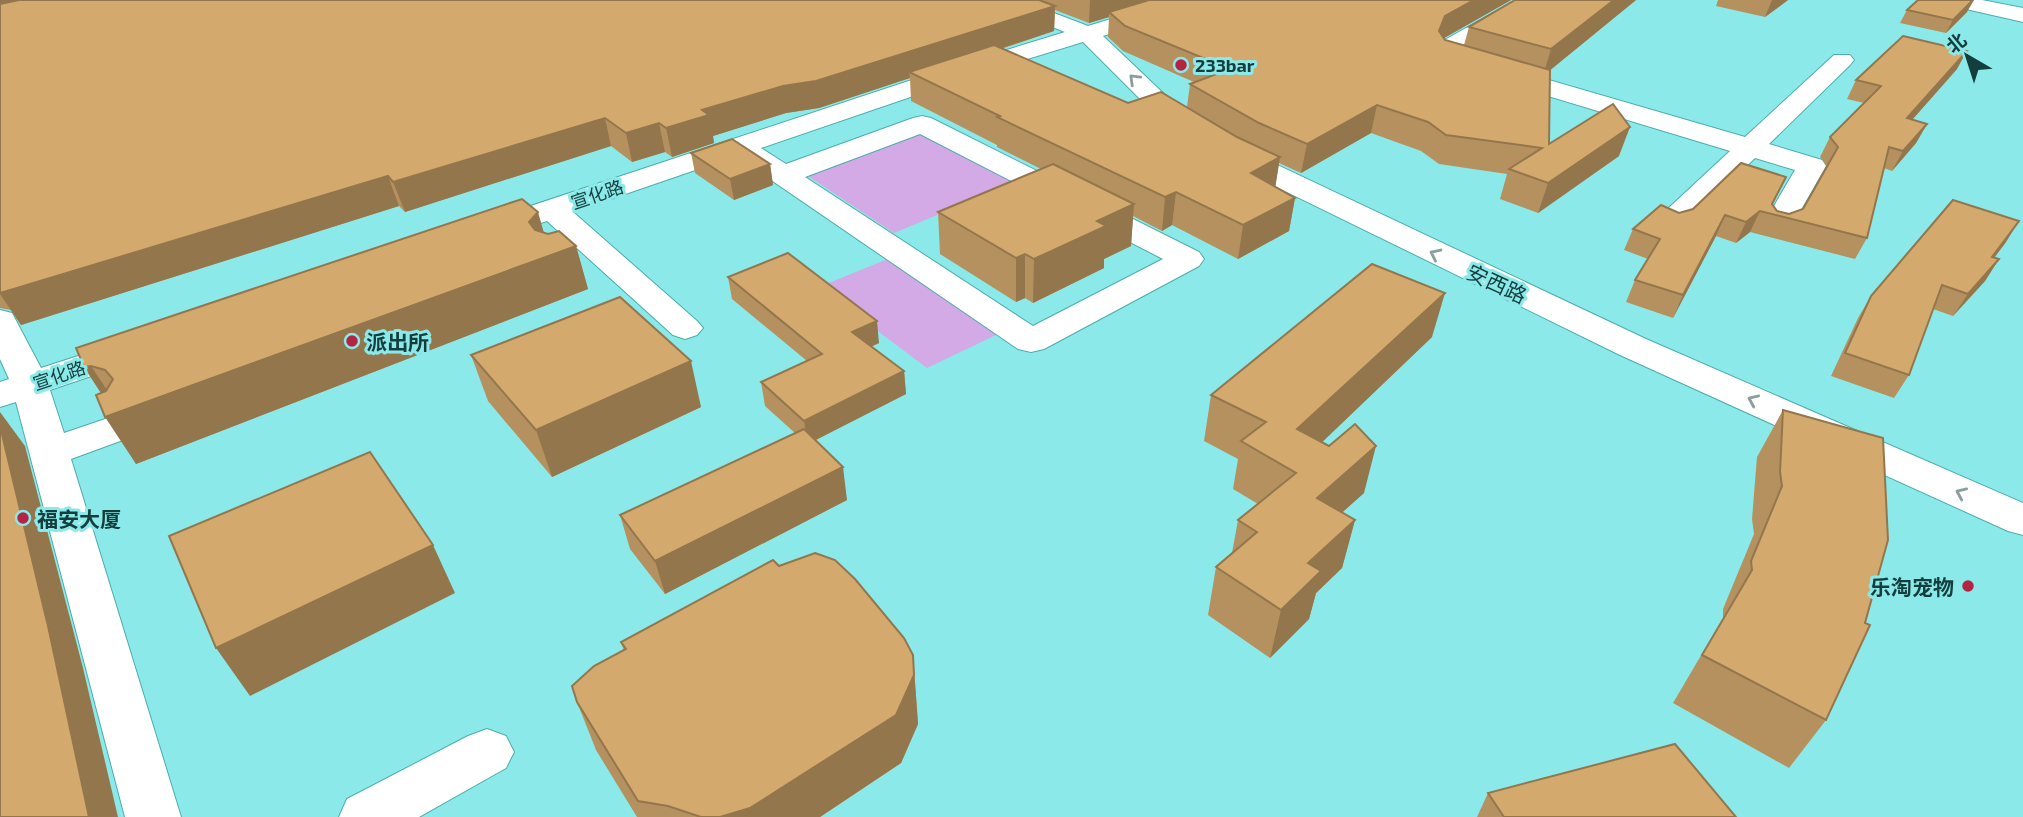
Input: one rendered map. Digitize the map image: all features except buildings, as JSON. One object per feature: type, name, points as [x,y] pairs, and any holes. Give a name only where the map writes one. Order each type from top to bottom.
[{"type":"street","name":"安西路","points":[[1001,0],[1087,33],[1173,117],[1244,160],[1633,347],[2023,520]]},
{"type":"street","name":"宣化路","points":[[462,239],[739,146],[1195,0]]},
{"type":"street","points":[[1531,0],[1448,47],[1447,58],[1812,166],[1779,223]]},
{"type":"street","points":[[1951,0],[2023,15]]},
{"type":"street","points":[[1671,222],[1842,60]]},
{"type":"street","points":[[739,146],[1031,341],[1188,259],[922,124],[783,175]]},
{"type":"street","points":[[552,209],[685,328]]},
{"type":"street","points":[[561,264],[598,250]]},
{"type":"street","points":[[0,320],[15,390],[50,453],[153,817]]},
{"type":"street","name":"宣化路","points":[[15,390],[161,340]]},
{"type":"street","points":[[50,453],[120,427]]},
{"type":"street","points":[[367,817],[487,752]]},
{"type":"shaded area","points":[[921,134],[1016,182],[894,233],[808,176]]},
{"type":"shaded area","points":[[890,258],[1000,333],[927,368],[819,287]]},
{"type":"place","name":"233bar","points":[[1181,65]]},
{"type":"place","name":"派出所","points":[[352,341]]},
{"type":"place","name":"福安大厦","points":[[23,518]]},
{"type":"place","name":"乐淘宠物","points":[[1968,586]]}]
